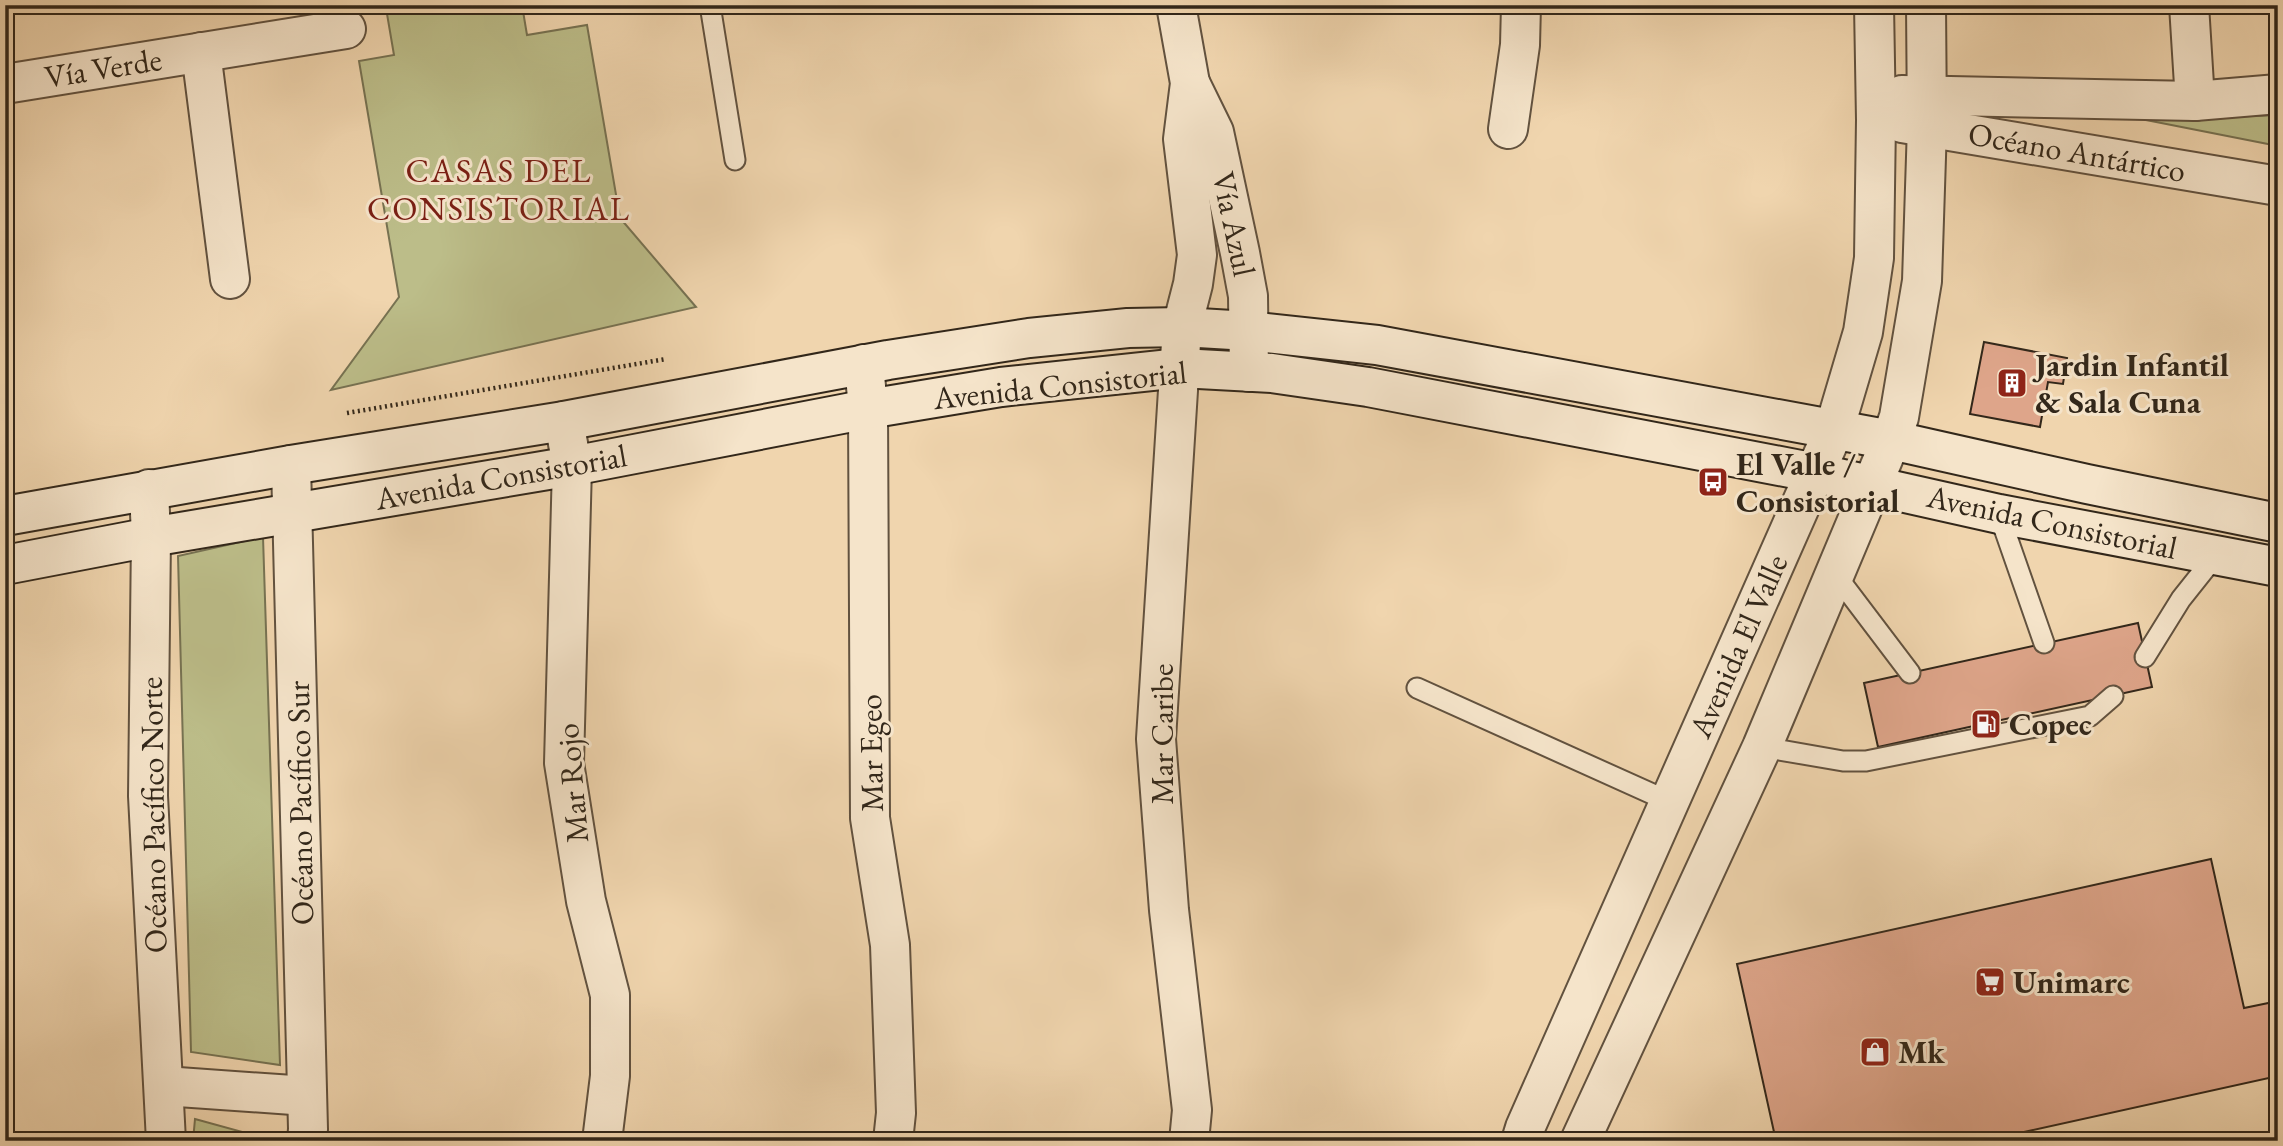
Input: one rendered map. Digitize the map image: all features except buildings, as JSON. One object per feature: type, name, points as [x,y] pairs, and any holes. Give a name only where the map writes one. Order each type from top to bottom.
[{"type":"street","name":"Vía Azul","points":[[1176,5],[1190,83],[1214,132],[1248,296],[1249,372]]},
{"type":"street","points":[[1508,128],[1520,45],[1521,5]]},
{"type":"street","name":"Avenida El Valle","points":[[1521,1141],[1668,801],[1834,430],[1863,332],[1874,258],[1874,5]]},
{"type":"street","name":"Avenida El Valle","points":[[1580,1141],[1762,747],[1874,484],[1899,417],[1922,281],[1927,111],[1926,5]]},
{"type":"street","points":[[2189,5],[2195,101]]},
{"type":"street","name":"Vía Verde","points":[[5,84],[346,29]]},
{"type":"street","points":[[201,52],[230,279]]},
{"type":"street","name":"Vía Azul","points":[[1182,327],[1194,284],[1197,255],[1183,139],[1190,83]]},
{"type":"street","name":"Océano Antártico","points":[[1875,107],[1927,111],[2195,101],[2278,94]]},
{"type":"street","name":"Océano Antártico","points":[[1927,111],[2029,145],[2278,186]]},
{"type":"street","name":"Avenida Consistorial","points":[[5,516],[290,465],[564,421],[864,364],[1029,338],[1128,328],[1182,327],[1250,331],[1377,345],[1891,440],[2278,523]]},
{"type":"street","name":"Mar Caribe","points":[[1182,327],[1156,739],[1169,910],[1192,1110],[1189,1141]]},
{"type":"street","name":"Mar Egeo","points":[[864,364],[868,409],[870,818],[890,945],[896,1114],[893,1141]]},
{"type":"street","name":"Avenida Consistorial","points":[[5,565],[152,537],[572,466],[868,409],[1001,387],[1180,368],[1272,373],[1368,387],[1816,472],[1999,514],[2278,567]]},
{"type":"street","name":"Mar Rojo","points":[[564,421],[572,466],[564,763],[586,901],[610,995],[610,1076],[602,1141]]},
{"type":"street","name":"Océano Pacífico Sur","points":[[290,465],[307,1141]]},
{"type":"street","name":"Océano Pacífico Norte","points":[[149,489],[152,537],[148,796],[166,1141]]},
{"type":"street","points":[[164,1086],[307,1096]]},
{"type":"lane","points":[[710,5],[735,160]]},
{"type":"lane","points":[[1999,514],[2044,643]]},
{"type":"lane","points":[[2145,657],[2181,599],[2216,555]]},
{"type":"lane","points":[[1835,574],[1910,673]]},
{"type":"lane","points":[[1417,688],[1668,801]]},
{"type":"lane","points":[[1762,747],[1843,761],[1866,761],[1958,737],[2069,713],[2090,716],[2113,696]]},
{"type":"green space","points":[[403,5],[522,5],[527,35],[587,25],[620,218],[696,307],[331,390],[399,297],[359,61],[394,55],[386,8]]},
{"type":"green space","points":[[2278,115],[2278,146],[2146,120]]},
{"type":"green space","points":[[263,537],[280,1065],[191,1052],[178,556]]},
{"type":"green space","points":[[195,1119],[275,1141],[193,1141]]},
{"type":"place","name":"Jardin Infantil & Sala Cuna","points":[[2012,383]]},
{"type":"place","name":"El Valle / Consistorial","points":[[1713,482]]},
{"type":"place","name":"Copec","points":[[1986,724]]},
{"type":"place","name":"Unimarc","points":[[1990,982]]},
{"type":"place","name":"Mk","points":[[1875,1052]]},
{"type":"district","name":"CASAS DEL CONSISTORIAL","points":[[499,189]]}]
